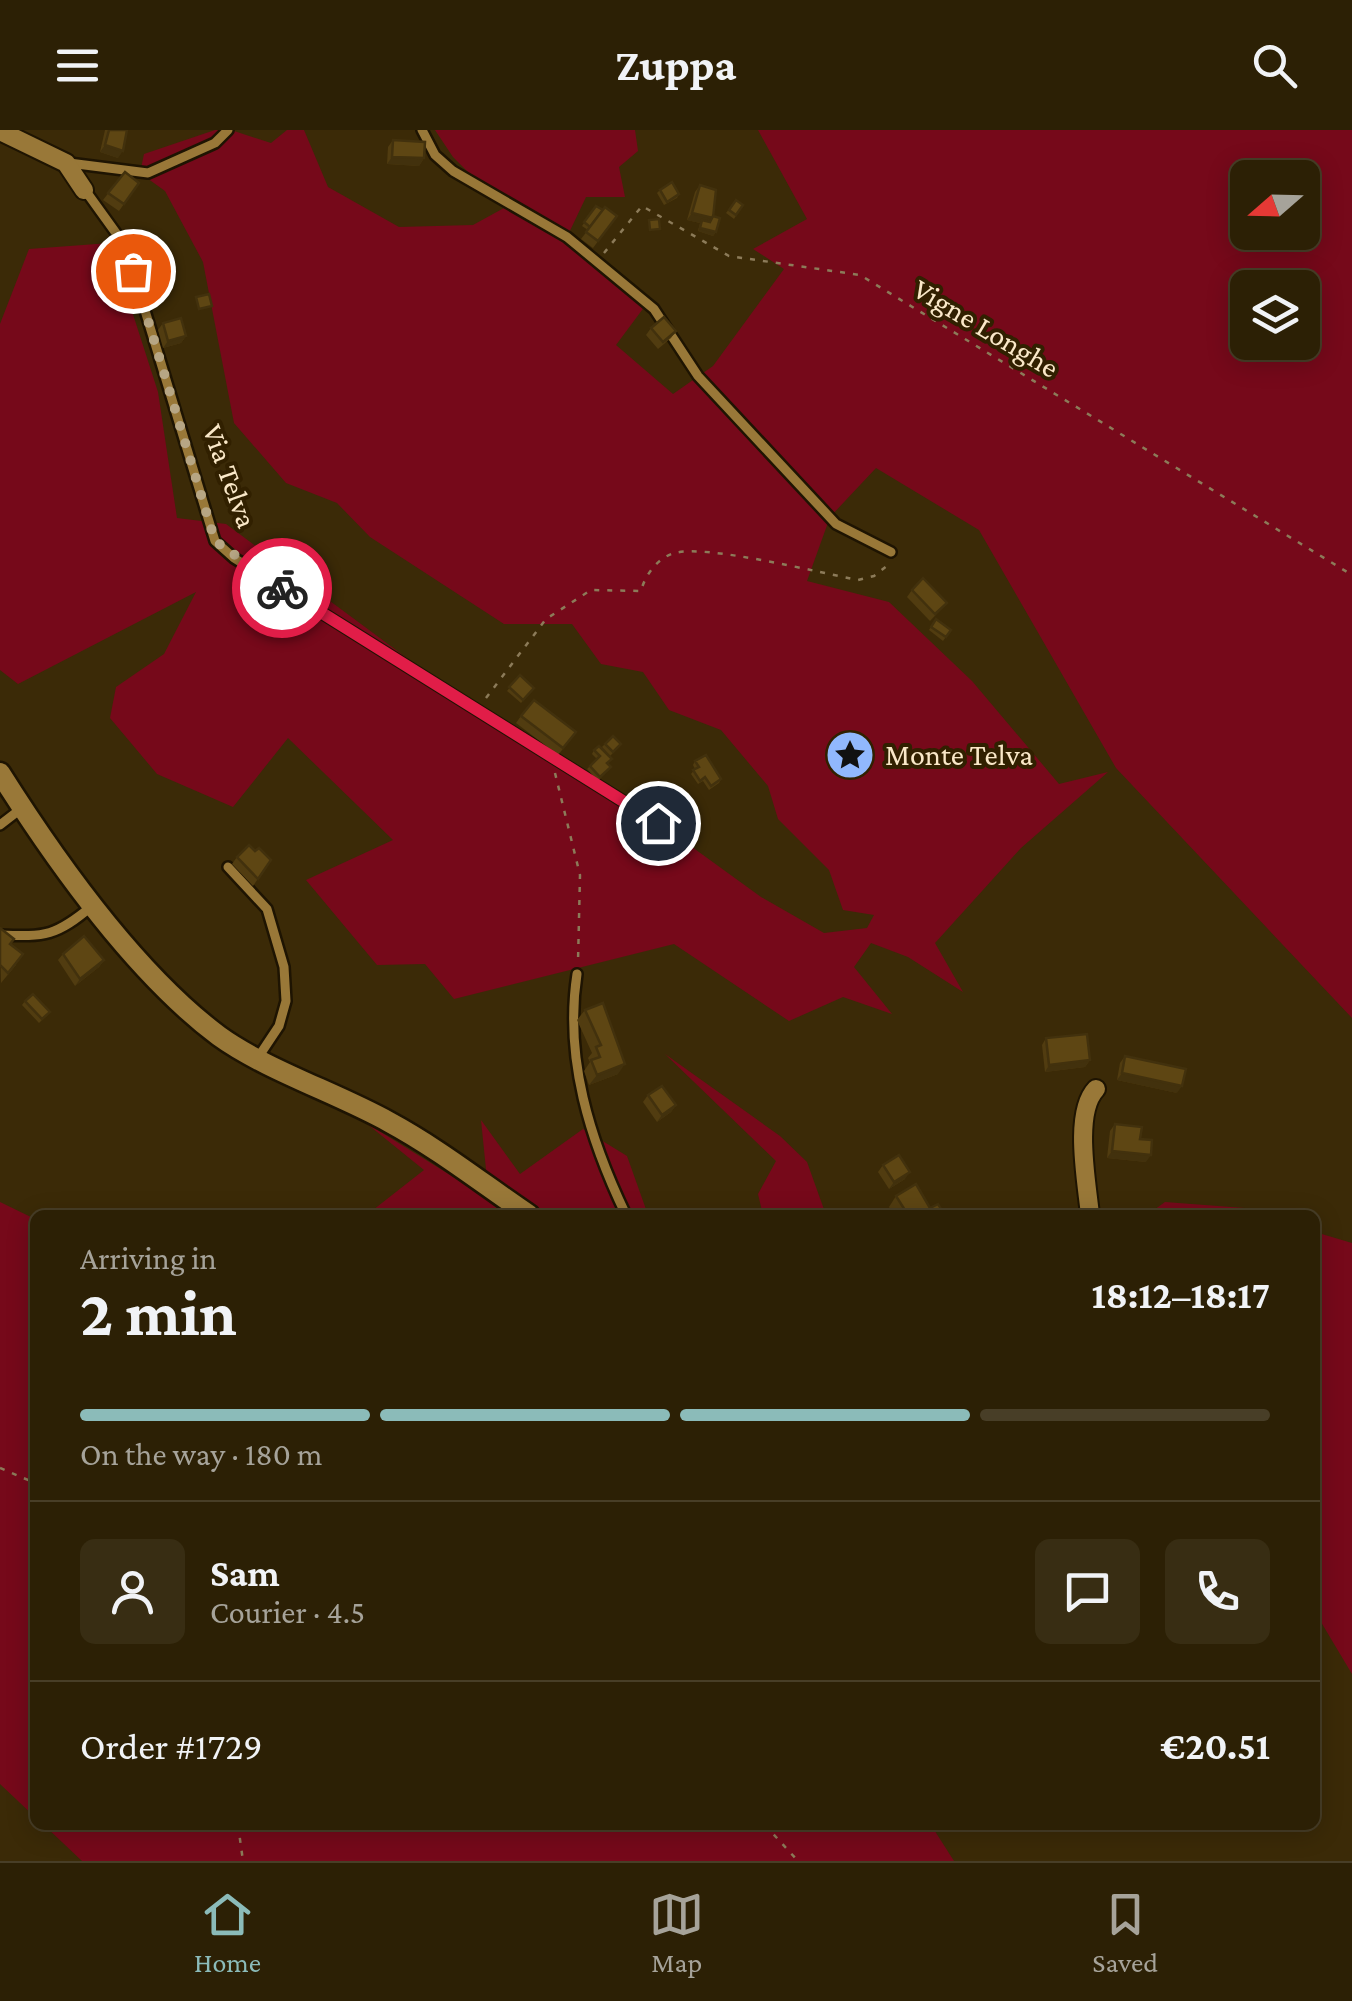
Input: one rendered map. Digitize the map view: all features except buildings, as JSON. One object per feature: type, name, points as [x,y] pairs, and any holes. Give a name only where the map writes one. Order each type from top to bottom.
[{"type":"street","points":[[0,131],[66,163]]},
{"type":"street","name":"Via Telva","points":[[66,163],[84,190]]},
{"type":"street","points":[[0,773],[92,905],[146,966],[218,1034],[257,1059],[392,1123],[522,1210]]},
{"type":"street","points":[[1089,1210],[1083,1146],[1088,1098],[1096,1089]]},
{"type":"lane","points":[[66,163],[148,173],[215,142],[228,130]]},
{"type":"lane","points":[[422,130],[435,155],[453,171],[567,237],[654,310],[698,376],[836,524],[891,552]]},
{"type":"lane","name":"Via Telva","points":[[84,190],[121,240],[133,271],[215,541],[234,558],[658,823]]},
{"type":"lane","points":[[0,825],[22,808]]},
{"type":"lane","points":[[228,867],[267,909],[284,967],[286,1001],[279,1026],[257,1059]]},
{"type":"lane","points":[[0,935],[46,937],[67,927],[92,905]]},
{"type":"lane","points":[[577,974],[572,1009],[580,1087],[598,1157],[624,1210]]},
{"type":"path","name":"Vigne Longhe","points":[[597,262],[642,206],[729,256],[860,275],[1352,575]]},
{"type":"path","points":[[477,710],[546,619],[592,590],[640,591],[644,579],[672,553],[713,551],[858,580],[874,576],[893,561],[891,552]]},
{"type":"path","points":[[560,763],[555,771],[580,876],[577,974]]},
{"type":"path","points":[[0,1468],[30,1480]]},
{"type":"path","points":[[239,1830],[243,1861]]},
{"type":"path","points":[[770,1830],[798,1861]]},
{"type":"shaded area","points":[[215,130],[231,130],[271,143],[287,130],[304,130],[328,187],[399,227],[473,225],[504,208],[453,157],[435,130],[635,130],[638,151],[619,167],[625,197],[586,197],[567,237],[645,306],[616,345],[673,394],[713,366],[784,269],[753,249],[807,219],[758,130],[1352,130],[1352,1018],[1116,768],[979,530],[876,468],[830,517],[807,581],[889,602],[972,681],[1059,784],[1108,772],[1021,848],[935,943],[963,992],[908,957],[871,943],[854,967],[892,1014],[843,997],[789,1021],[674,944],[454,999],[425,964],[377,965],[306,880],[393,840],[288,738],[233,807],[157,774],[110,718],[116,687],[164,654],[196,592],[18,684],[0,670],[0,324],[29,249],[110,243],[158,392],[177,518],[226,524],[477,710],[623,797],[761,897],[824,933],[867,928],[874,915],[843,910],[829,870],[778,819],[768,786],[721,730],[669,710],[643,672],[601,664],[572,624],[504,624],[370,537],[337,503],[286,483],[234,423],[203,262],[165,191],[140,173],[144,154]]},
{"type":"shaded area","points":[[665,1054],[780,1136],[807,1162],[824,1210],[762,1210],[758,1194],[776,1161]]},
{"type":"shaded area","points":[[481,1120],[520,1174],[583,1129],[627,1156],[646,1210],[373,1210],[424,1170],[366,1123],[489,1199]]},
{"type":"shaded area","points":[[0,1202],[30,1217],[30,1812],[0,1784]]},
{"type":"shaded area","points":[[1165,1202],[1271,1210],[1154,1210]]},
{"type":"shaded area","points":[[1320,1233],[1352,1243],[1352,1674],[1320,1620]]},
{"type":"shaded area","points":[[49,1830],[934,1830],[954,1861],[82,1861]]},
{"type":"way so far","points":[[133,271],[215,541],[234,558],[282,588]]},
{"type":"place","name":"Monte Telva","points":[[850,755]]},
{"type":"route","points":[[282,588],[658,823]]}]
